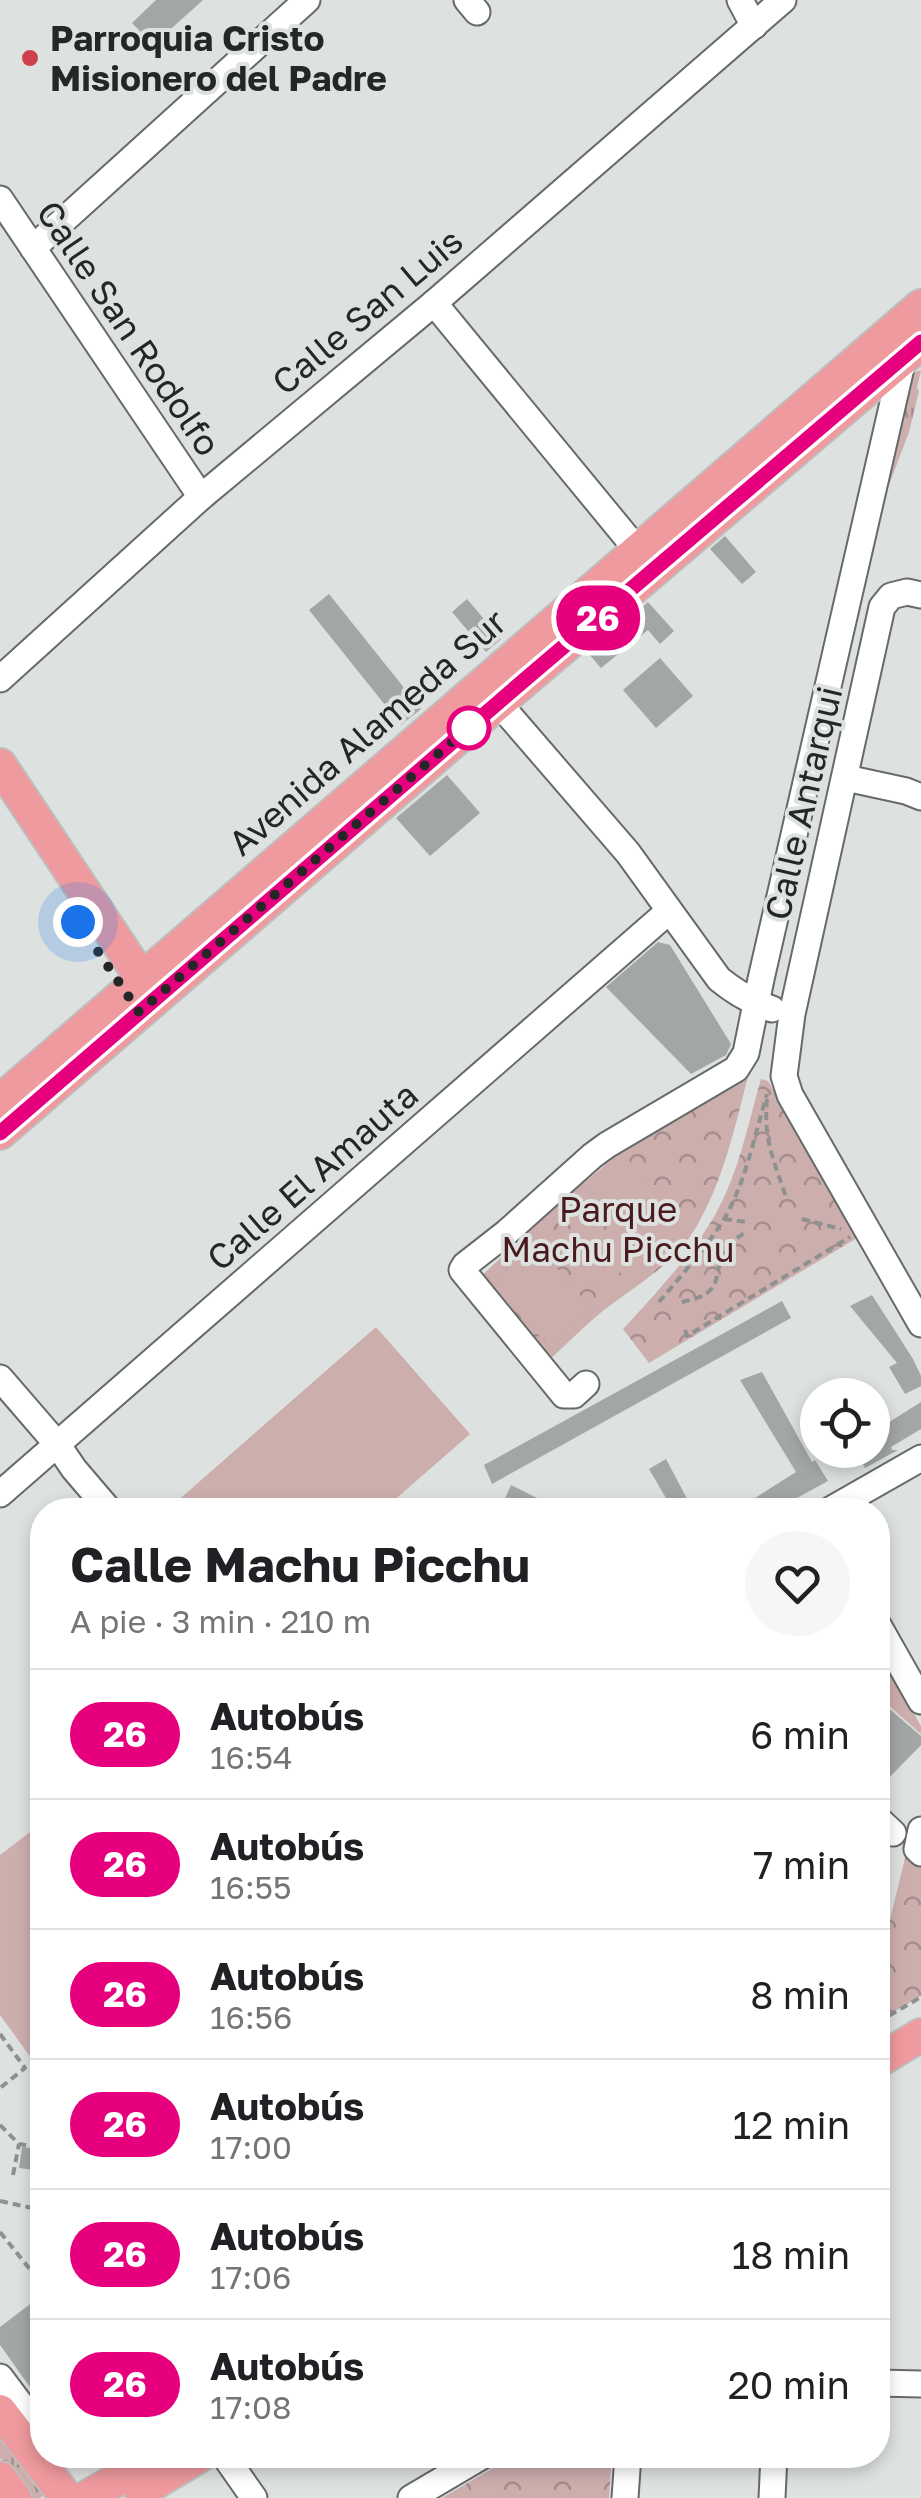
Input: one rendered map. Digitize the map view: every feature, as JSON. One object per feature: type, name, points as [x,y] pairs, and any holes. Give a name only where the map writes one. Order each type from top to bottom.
[{"type":"main road","name":"Avenida Alameda Sur","points":[[491,694],[638,551],[921,306]]},
{"type":"main road","name":"Avenida Alameda Sur","points":[[0,1133],[140,996],[491,694],[912,351]]},
{"type":"main road","points":[[0,764],[140,996]]},
{"type":"main road","points":[[0,805],[140,996]]},
{"type":"main road","name":"Avenida Alameda Sur","points":[[0,1101],[140,996]]},
{"type":"main road","points":[[890,2035],[921,2016]]},
{"type":"main road","points":[[890,2054],[921,2036]]},
{"type":"main road","points":[[0,2411],[30,2451]]},
{"type":"main road","points":[[43,2468],[67,2498]]},
{"type":"main road","points":[[85,2498],[137,2468]]},
{"type":"main road","points":[[129,2498],[179,2468]]},
{"type":"main road","points":[[0,2478],[15,2498]]},
{"type":"street","points":[[33,248],[307,0]]},
{"type":"street","points":[[740,0],[754,26]]},
{"type":"street","name":"Calle San Luis","points":[[0,679],[201,496],[434,302],[783,0]]},
{"type":"street","name":"Calle San Rodolfo","points":[[0,198],[201,496]]},
{"type":"street","points":[[434,302],[638,551]]},
{"type":"street","points":[[586,1384],[574,1395],[564,1395],[462,1270],[607,1145],[736,1069],[746,1054],[912,351]]},
{"type":"street","name":"Calle Antarqui","points":[[921,594],[891,596],[882,607],[792,1014],[784,1076],[790,1095],[921,1324]]},
{"type":"street","points":[[491,694],[628,853],[719,979],[757,1004],[792,1014]]},
{"type":"street","points":[[846,778],[921,797]]},
{"type":"street","name":"Calle El Amauta","points":[[0,1494],[669,911]]},
{"type":"street","points":[[0,1378],[99,1498]]},
{"type":"street","points":[[851,1498],[921,1458]]},
{"type":"street","points":[[890,1646],[921,1701]]},
{"type":"street","points":[[921,1830],[917,1849],[921,1853]]},
{"type":"street","points":[[0,2377],[27,2412],[22,2441]]},
{"type":"street","points":[[890,2383],[921,2384]]},
{"type":"street","points":[[233,2468],[254,2498]]},
{"type":"street","points":[[411,2498],[462,2468]]},
{"type":"street","points":[[625,2498],[627,2468]]},
{"type":"street","points":[[772,2498],[773,2468]]},
{"type":"path","points":[[768,1090],[777,1105]]},
{"type":"path","points":[[768,1090],[766,1136],[786,1197]]},
{"type":"path","points":[[659,1302],[724,1219],[737,1192],[768,1090]]},
{"type":"path","points":[[802,1218],[850,1232]]},
{"type":"path","points":[[724,1219],[746,1222]]},
{"type":"path","points":[[685,1330],[687,1336],[852,1236],[844,1222]]},
{"type":"path","points":[[682,1302],[711,1290],[720,1260],[729,1246],[748,1231]]},
{"type":"path","points":[[890,2015],[921,1996]]},
{"type":"path","points":[[0,2034],[25,2068],[0,2088]]},
{"type":"path","points":[[0,2125],[20,2144],[30,2146]]},
{"type":"path","points":[[14,2175],[20,2144]]},
{"type":"path","points":[[0,2201],[30,2208]]},
{"type":"path","points":[[0,2232],[30,2267]]},
{"type":"path","points":[[0,2245],[6,2240]]},
{"type":"green space","points":[[921,370],[909,432],[877,517],[910,374]]},
{"type":"green space","name":"Parque Machu Picchu","points":[[750,1069],[721,1171],[705,1211],[686,1242],[547,1362],[477,1280],[564,1199],[654,1125]]},
{"type":"green space","name":"Parque Machu Picchu","points":[[761,1079],[768,1081],[857,1238],[649,1363],[623,1329],[685,1258],[716,1213],[737,1164]]},
{"type":"green space","points":[[623,1154],[686,1227],[641,1265],[578,1193]]},
{"type":"green space","points":[[580,1220],[623,1270],[598,1292],[555,1242]]},
{"type":"green space","points":[[536,1244],[594,1311],[550,1348],[492,1282]]},
{"type":"green space","points":[[376,1327],[470,1434],[397,1498],[181,1498]]},
{"type":"green space","points":[[890,1672],[921,1726],[921,1734],[890,1707]]},
{"type":"green space","points":[[30,1832],[30,2056],[0,2015],[0,1855]]},
{"type":"green space","points":[[907,1850],[921,1864],[921,1996],[890,2014],[890,1920]]},
{"type":"green space","points":[[0,2426],[48,2492],[40,2498],[30,2498],[0,2458]]},
{"type":"green space","points":[[493,2468],[611,2468],[609,2498],[442,2498]]},
{"type":"building","points":[[156,0],[203,0],[153,45],[132,23]]},
{"type":"building","points":[[725,536],[756,572],[742,584],[710,549]]},
{"type":"building","points":[[329,594],[421,709],[401,725],[309,610]]},
{"type":"building","points":[[467,599],[501,639],[486,652],[452,612]]},
{"type":"building","points":[[648,602],[674,631],[660,644],[648,630],[601,668],[588,653]]},
{"type":"building","points":[[660,658],[693,696],[656,728],[623,690]]},
{"type":"building","points":[[447,775],[480,813],[430,856],[396,818]]},
{"type":"building","points":[[658,942],[670,945],[731,1044],[726,1055],[691,1074],[606,987]]},
{"type":"building","points":[[872,1295],[921,1376],[921,1386],[905,1394],[889,1367],[897,1363],[850,1306]]},
{"type":"building","points":[[782,1301],[791,1318],[492,1484],[484,1465]]},
{"type":"building","points":[[762,1372],[800,1440],[800,1468],[820,1468],[828,1481],[797,1498],[755,1498],[796,1472],[740,1380]]},
{"type":"building","points":[[921,1402],[921,1429],[891,1447],[898,1450],[890,1454],[890,1422]]},
{"type":"building","points":[[666,1459],[687,1498],[666,1498],[649,1469]]},
{"type":"building","points":[[511,1485],[537,1498],[505,1498]]},
{"type":"building","points":[[890,1709],[921,1736],[921,1745],[890,1777]]},
{"type":"building","points":[[22,2147],[30,2148],[30,2169],[19,2168]]},
{"type":"building","points":[[30,2304],[30,2387],[0,2345],[0,2327]]},
{"type":"bus line","name":"26","points":[[0,1133],[921,342]]},
{"type":"place","name":"Parroquia Cristo Misionero del Padre","points":[[30,58]]},
{"type":"route","points":[[78,922],[139,1012],[482,716],[469,728]]}]
